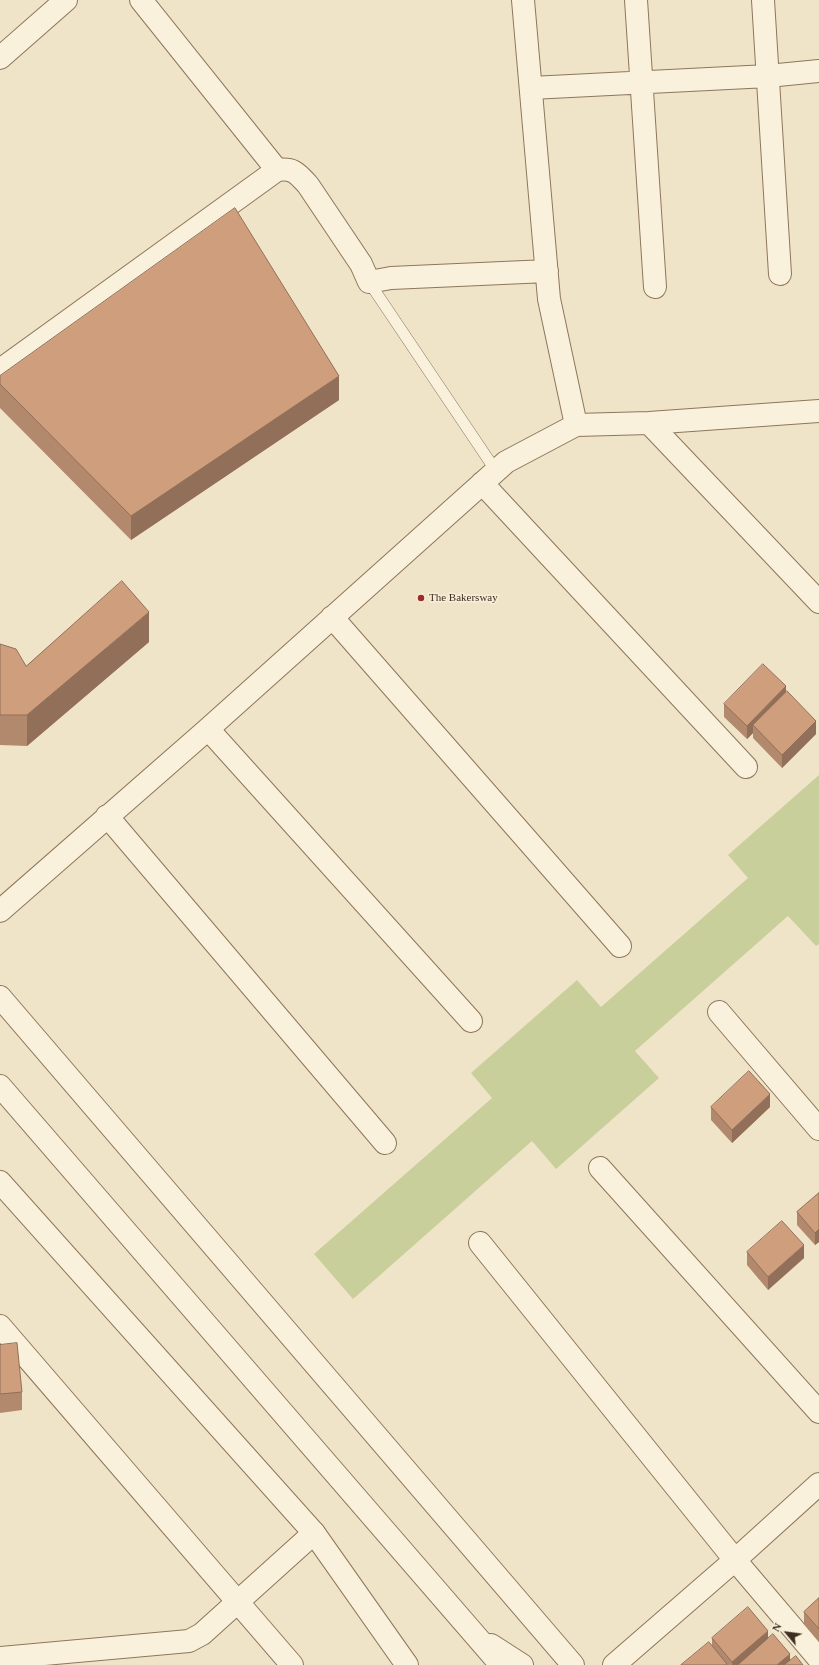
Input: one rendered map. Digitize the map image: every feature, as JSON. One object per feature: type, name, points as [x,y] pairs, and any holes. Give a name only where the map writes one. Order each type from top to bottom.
[{"type":"street","points":[[0,58],[66,0]]},
{"type":"street","points":[[141,0],[277,170]]},
{"type":"street","points":[[524,0],[549,299],[576,425]]},
{"type":"street","points":[[636,0],[655,287]]},
{"type":"street","points":[[763,0],[780,274]]},
{"type":"street","points":[[531,88],[768,76],[819,71]]},
{"type":"street","points":[[0,370],[277,170],[289,168],[298,174],[308,185],[361,264],[369,282],[391,278],[547,272]]},
{"type":"street","points":[[0,911],[208,729],[506,462],[576,425],[649,423],[819,411]]},
{"type":"street","points":[[649,423],[819,602]]},
{"type":"street","points":[[489,477],[746,767]]},
{"type":"street","points":[[332,617],[620,946]]},
{"type":"street","points":[[208,729],[471,1021]]},
{"type":"street","points":[[107,816],[385,1143]]},
{"type":"street","points":[[0,997],[573,1665]]},
{"type":"street","points":[[719,1012],[819,1129]]},
{"type":"street","points":[[0,1086],[502,1665]]},
{"type":"street","points":[[600,1168],[819,1412]]},
{"type":"street","points":[[0,1182],[314,1533],[407,1665]]},
{"type":"street","points":[[480,1243],[735,1560],[819,1659]]},
{"type":"street","points":[[0,1326],[292,1665]]},
{"type":"street","points":[[614,1665],[735,1560],[819,1484]]},
{"type":"street","points":[[0,1658],[189,1641],[202,1634],[314,1533]]},
{"type":"street","points":[[474,1633],[522,1665]]},
{"type":"lane","points":[[369,282],[489,477]]},
{"type":"green space","points":[[819,775],[819,944],[816,946],[788,916],[635,1051],[659,1078],[556,1169],[532,1141],[353,1299],[314,1254],[492,1098],[471,1073],[577,980],[601,1007],[748,878],[728,855]]},
{"type":"building","points":[[235,208],[339,376],[131,516],[0,384],[0,376]]},
{"type":"building","points":[[122,581],[149,612],[27,715],[0,715],[0,644],[16,649],[26,666]]},
{"type":"building","points":[[763,664],[786,686],[747,726],[724,704]]},
{"type":"building","points":[[787,691],[816,721],[782,755],[753,725]]},
{"type":"building","points":[[749,1071],[770,1094],[732,1130],[711,1107]]},
{"type":"building","points":[[819,1193],[819,1229],[815,1233],[797,1212]]},
{"type":"building","points":[[782,1221],[804,1245],[768,1277],[747,1252]]},
{"type":"building","points":[[17,1343],[22,1392],[0,1394],[0,1345]]},
{"type":"building","points":[[819,1598],[819,1629],[804,1612]]},
{"type":"building","points":[[748,1607],[768,1631],[732,1662],[712,1638]]},
{"type":"building","points":[[773,1634],[790,1654],[777,1665],[738,1665]]},
{"type":"building","points":[[709,1642],[727,1664],[726,1665],[681,1665]]},
{"type":"building","points":[[796,1656],[803,1665],[784,1665]]},
{"type":"place","name":"The Bakersway","points":[[421,598]]}]
